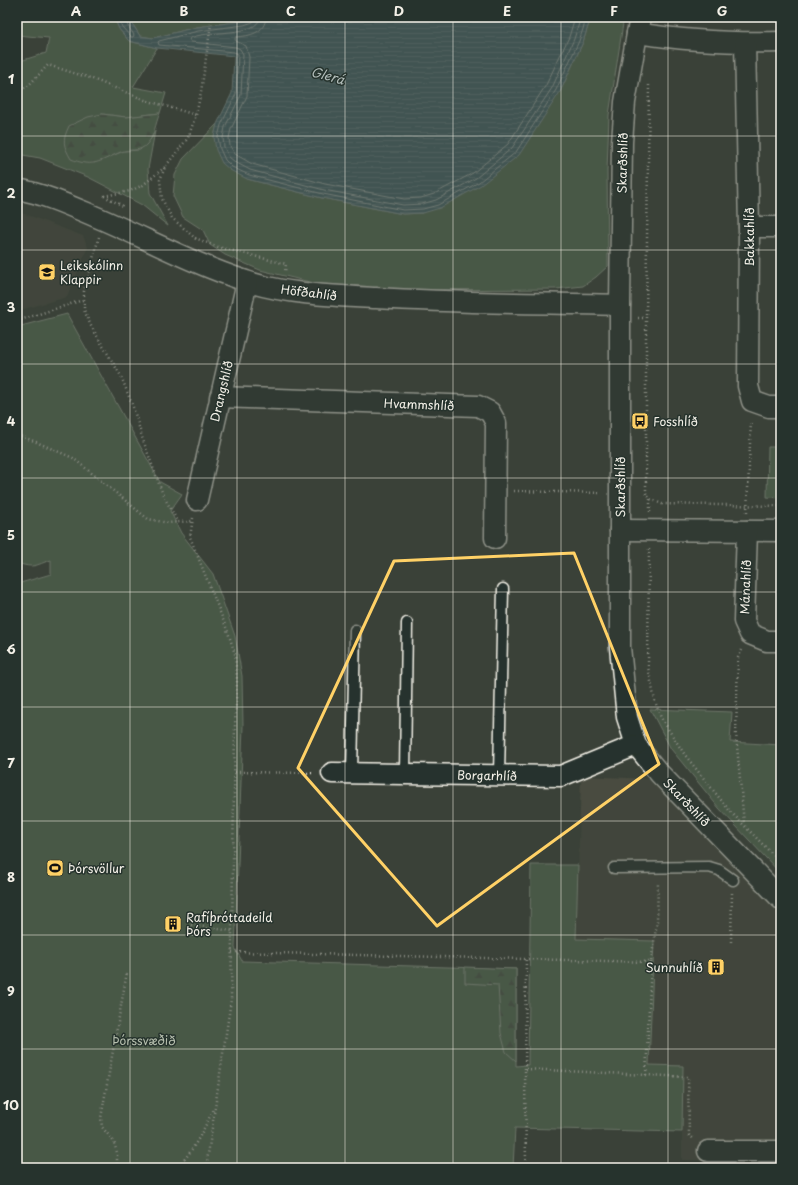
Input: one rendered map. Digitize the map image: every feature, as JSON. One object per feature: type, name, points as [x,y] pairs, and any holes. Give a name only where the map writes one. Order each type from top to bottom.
[{"type":"street","points":[[638,25],[679,40],[745,43],[781,42]]},
{"type":"street","name":"Skarðshlíð","points":[[638,25],[625,102],[622,142],[620,305],[620,647],[627,717],[636,746],[659,773],[781,899]]},
{"type":"street","name":"Bakkahlíð","points":[[745,43],[749,227],[748,386],[752,401]]},
{"type":"street","name":"Höfðahlíð","points":[[17,189],[36,193],[64,203],[183,256],[247,282],[282,290],[339,296],[410,300],[620,305]]},
{"type":"street","points":[[749,227],[781,227]]},
{"type":"street","name":"Drangshlíð","points":[[197,500],[247,282]]},
{"type":"street","name":"Hvammshlíð","points":[[220,397],[478,406],[490,412],[496,423],[495,538]]},
{"type":"street","points":[[752,401],[769,407],[781,408]]},
{"type":"street","points":[[620,530],[781,531]]},
{"type":"street","name":"Mánahlíð","points":[[747,530],[744,621],[750,634]]},
{"type":"street","points":[[750,634],[767,641],[781,641]]},
{"type":"street","name":"Borgarhlíð","points":[[332,773],[561,776],[636,746]]},
{"type":"street","points":[[708,1151],[781,1152]]},
{"type":"lane","points":[[499,775],[503,589]]},
{"type":"lane","points":[[405,774],[407,623]]},
{"type":"lane","points":[[352,773],[355,630]]},
{"type":"lane","points":[[614,868],[709,867],[719,870],[733,880]]},
{"type":"path","points":[[129,209],[104,196],[130,191],[143,185],[165,167],[188,138],[196,115],[201,92],[212,17]]},
{"type":"path","points":[[17,92],[28,86],[48,65],[90,78],[145,100],[196,115]]},
{"type":"path","points":[[649,84],[646,318],[646,493],[650,499],[662,504],[781,506]]},
{"type":"path","points":[[165,167],[160,180],[162,199],[172,218],[196,239]]},
{"type":"path","points":[[189,236],[218,247],[286,264],[282,290]]},
{"type":"path","points":[[99,237],[89,269],[83,300],[84,310],[91,326],[120,376],[133,407],[162,495],[178,522]]},
{"type":"path","points":[[17,321],[83,300]]},
{"type":"path","points":[[747,530],[752,401]]},
{"type":"path","points":[[17,435],[73,458],[148,520],[168,523],[192,520]]},
{"type":"path","points":[[495,490],[646,493]]},
{"type":"path","points":[[650,499],[648,667],[655,701],[662,718],[684,755],[730,810],[781,863]]},
{"type":"path","points":[[197,500],[190,537],[228,632],[235,654],[237,681],[231,1000],[206,1168]]},
{"type":"path","points":[[744,825],[736,734],[738,658],[750,634]]},
{"type":"path","points":[[235,772],[332,773]]},
{"type":"path","points":[[646,1075],[651,962],[657,922],[658,868]]},
{"type":"path","points":[[191,925],[232,931]]},
{"type":"path","points":[[232,952],[651,962]]},
{"type":"path","points":[[526,960],[526,1168]]},
{"type":"path","points":[[117,1168],[118,1153],[114,1142],[102,1127],[101,1118],[127,972]]},
{"type":"path","points":[[525,1069],[688,1077],[689,1135],[708,1151]]},
{"type":"path","points":[[176,1168],[184,1162],[215,1106]]},
{"type":"highlighted area","points":[[574,553],[659,764],[437,926],[298,768],[394,561]]},
{"type":"shaded area","name":"Leikskólinn Klappir","points":[[17,213],[25,214],[83,236],[88,247],[67,297],[17,311]]},
{"type":"shaded area","name":"Sunnuhlíð","points":[[581,776],[652,779],[684,816],[781,912],[781,1161],[682,1160],[682,1067],[649,1066],[654,941],[576,939]]},
{"type":"green space","points":[[17,17],[114,17],[119,29],[129,41],[157,48],[133,87],[166,93],[160,113],[126,117],[102,114],[94,163],[124,151],[140,150],[151,139],[155,131],[148,169],[150,193],[168,226],[142,205],[88,177],[40,158],[17,154],[17,62],[46,53],[49,38],[17,35]]},
{"type":"green space","points":[[128,17],[256,17],[243,21],[197,27],[153,38],[140,36]]},
{"type":"green space","points":[[591,17],[624,17],[609,115],[607,171],[608,266],[583,286],[556,289],[409,290],[318,284],[260,270],[225,255],[210,245],[203,230],[183,217],[173,196],[175,175],[183,159],[217,124],[214,137],[247,179],[322,198],[403,214],[423,213],[560,92],[583,42]]},
{"type":"green space","points":[[160,113],[152,137],[142,148],[124,151],[101,161],[92,163],[83,163],[71,159],[66,150],[64,139],[69,126],[88,117],[102,114],[126,117]]},
{"type":"green space","name":"Þórssvæðið","points":[[67,314],[160,482],[182,494],[170,511],[181,533],[213,574],[235,636],[242,676],[243,726],[235,948],[242,961],[516,969],[516,1066],[528,1065],[531,865],[578,865],[576,939],[654,941],[649,1065],[683,1066],[682,1132],[515,1128],[513,1168],[17,1168],[17,584],[51,574],[51,560],[31,566],[17,563],[17,327]]},
{"type":"green space","points":[[768,447],[781,447],[781,498],[767,497]]},
{"type":"green space","points":[[650,709],[732,712],[730,742],[781,745],[781,874],[719,808],[671,749]]},
{"type":"green space","points":[[465,967],[516,969],[516,1061],[506,1052],[501,1033],[498,985],[465,983]]},
{"type":"water","name":"Glerá","points":[[114,17],[128,17],[140,36],[153,38],[197,27],[243,21],[256,17],[591,17],[583,42],[560,92],[519,155],[481,185],[440,208],[423,213],[403,214],[322,198],[247,179],[230,170],[222,163],[216,150],[214,137],[217,124],[232,93],[234,56],[157,48],[129,41],[119,29]]},
{"type":"place","name":"Leikskólinn Klappir","points":[[47,272]]},
{"type":"place","name":"Fosshlíð","points":[[640,421]]},
{"type":"place","name":"Þórsvöllur","points":[[55,868]]},
{"type":"place","name":"Rafíþróttadeild Þórs","points":[[173,924]]},
{"type":"place","name":"Sunnuhlíð","points":[[716,967]]}]
